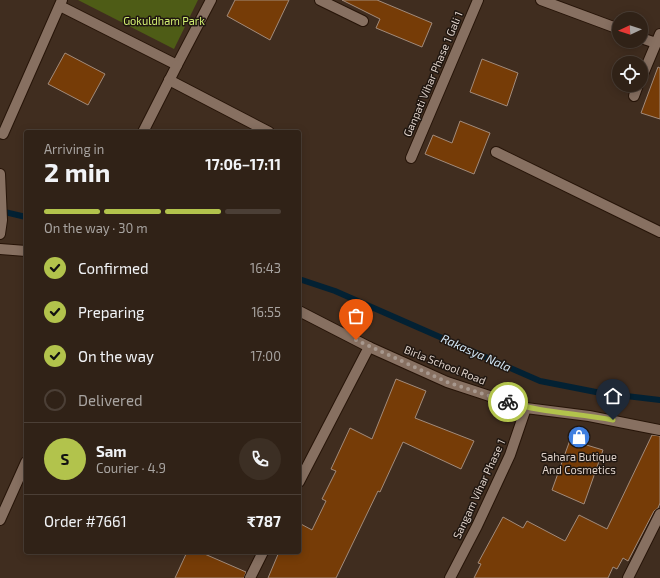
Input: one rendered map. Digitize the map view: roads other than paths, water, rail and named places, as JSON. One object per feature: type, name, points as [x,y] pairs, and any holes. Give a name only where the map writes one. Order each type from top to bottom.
[{"type":"street","points":[[144,130],[211,0]]},
{"type":"street","points":[[320,0],[363,21]]},
{"type":"street","name":"Ganpati Vihar Phase 1 Gali 1","points":[[411,158],[478,0]]},
{"type":"street","points":[[541,0],[612,26]]},
{"type":"street","points":[[3,134],[61,3],[177,65]]},
{"type":"street","points":[[648,62],[658,38]]},
{"type":"street","points":[[169,80],[265,130]]},
{"type":"street","points":[[634,96],[635,92]]},
{"type":"street","points":[[496,152],[659,228]]},
{"type":"street","points":[[0,174],[1,225]]},
{"type":"street","points":[[0,249],[24,251]]},
{"type":"street","name":"Birla School Road","points":[[301,312],[368,347],[447,382],[526,408],[589,416],[660,430]]},
{"type":"street","points":[[301,478],[368,347]]},
{"type":"street","name":"Sangam Vihar Phase 1","points":[[450,578],[477,526],[510,455],[526,408]]},
{"type":"street","points":[[0,520],[24,466]]},
{"type":"street","points":[[628,578],[660,514]]},
{"type":"street","points":[[250,578],[262,554]]},
{"type":"waterway","name":"Rakasya Nala","points":[[0,211],[24,217]]},
{"type":"waterway","name":"Rakasya Nala","points":[[301,280],[335,291],[540,381],[601,393],[660,400]]},
{"type":"place","name":"Sahara Butique And Cosmetics","points":[[579,437]]},
{"type":"park label","name":"Gokuldham Park","points":[[164,21]]}]
